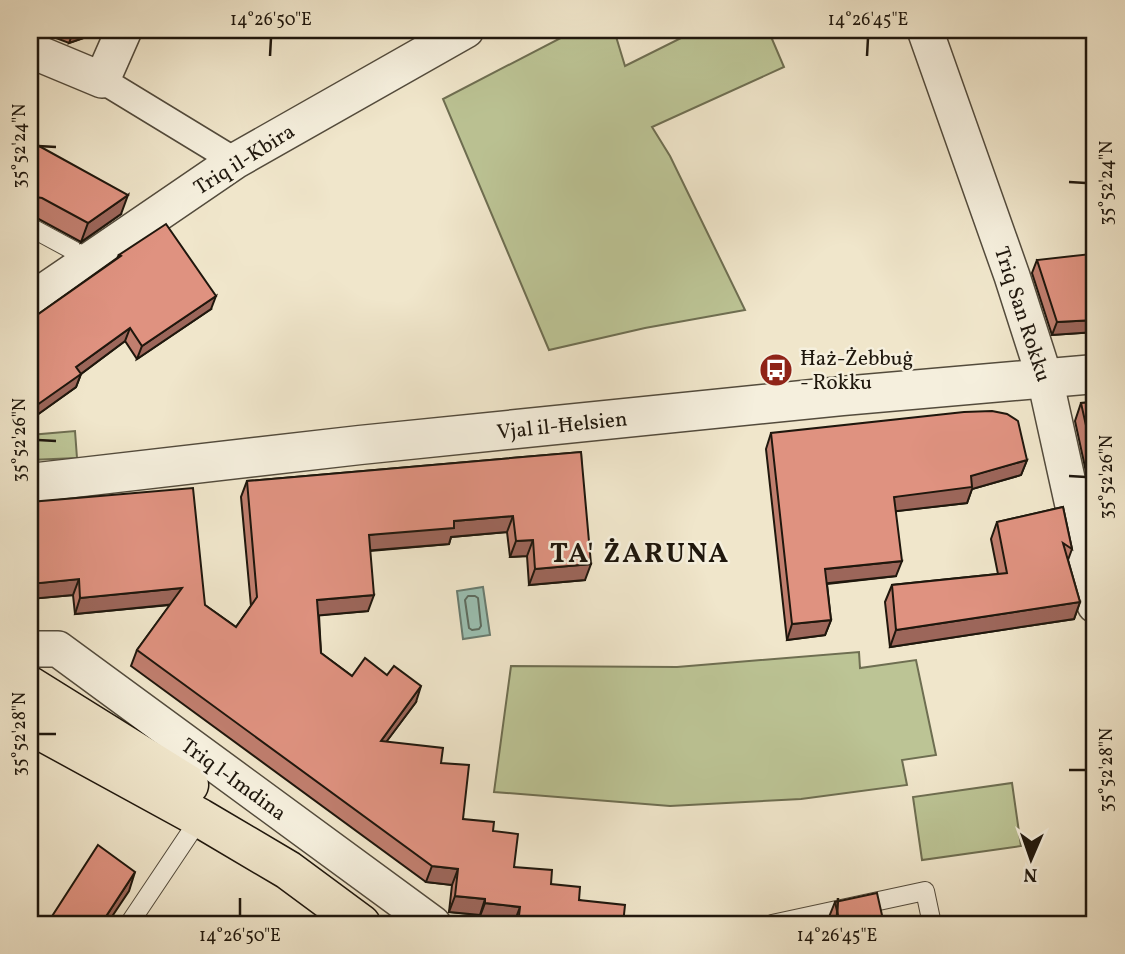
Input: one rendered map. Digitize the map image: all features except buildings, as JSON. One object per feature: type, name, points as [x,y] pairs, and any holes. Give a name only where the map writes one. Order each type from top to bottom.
[{"type":"highway","name":"Triq l-Imdina","points":[[30,686],[233,812],[288,870]]},
{"type":"highway","name":"Triq l-Imdina","points":[[30,726],[200,818],[288,870],[361,924]]},
{"type":"street","points":[[102,80],[124,30]]},
{"type":"street","name":"Triq il-Kbira","points":[[30,301],[235,161],[466,30]]},
{"type":"street","name":"Triq San Rokku","points":[[925,30],[1012,276],[1045,379],[1095,605]]},
{"type":"street","points":[[30,50],[102,80],[235,161]]},
{"type":"street","name":"Vjal il-Ħelsien","points":[[30,483],[346,447],[842,396],[1095,374]]},
{"type":"street","name":"Triq l-Imdina","points":[[30,649],[58,649],[433,924]]},
{"type":"lane","points":[[30,228],[91,260]]},
{"type":"lane","points":[[129,924],[200,818]]},
{"type":"lane","points":[[772,924],[925,891],[932,924]]},
{"type":"shaded area","points":[[576,30],[614,30],[625,66],[697,30],[774,30],[769,32],[784,67],[652,127],[670,156],[745,310],[645,328],[549,350],[443,99]]},
{"type":"shaded area","points":[[75,431],[77,458],[30,460],[30,435]]},
{"type":"shaded area","points":[[859,652],[860,668],[916,660],[936,755],[902,760],[907,785],[801,799],[670,806],[494,792],[511,666],[677,667]]},
{"type":"shaded area","points":[[1012,783],[1021,846],[922,860],[913,797]]},
{"type":"water","points":[[483,587],[490,635],[463,639],[457,591]]},
{"type":"place","name":"Ħaż-Żebbuġ - Rokku","points":[[776,370]]},
{"type":"district","name":"TA' ŻARUNA","points":[[640,552]]}]
